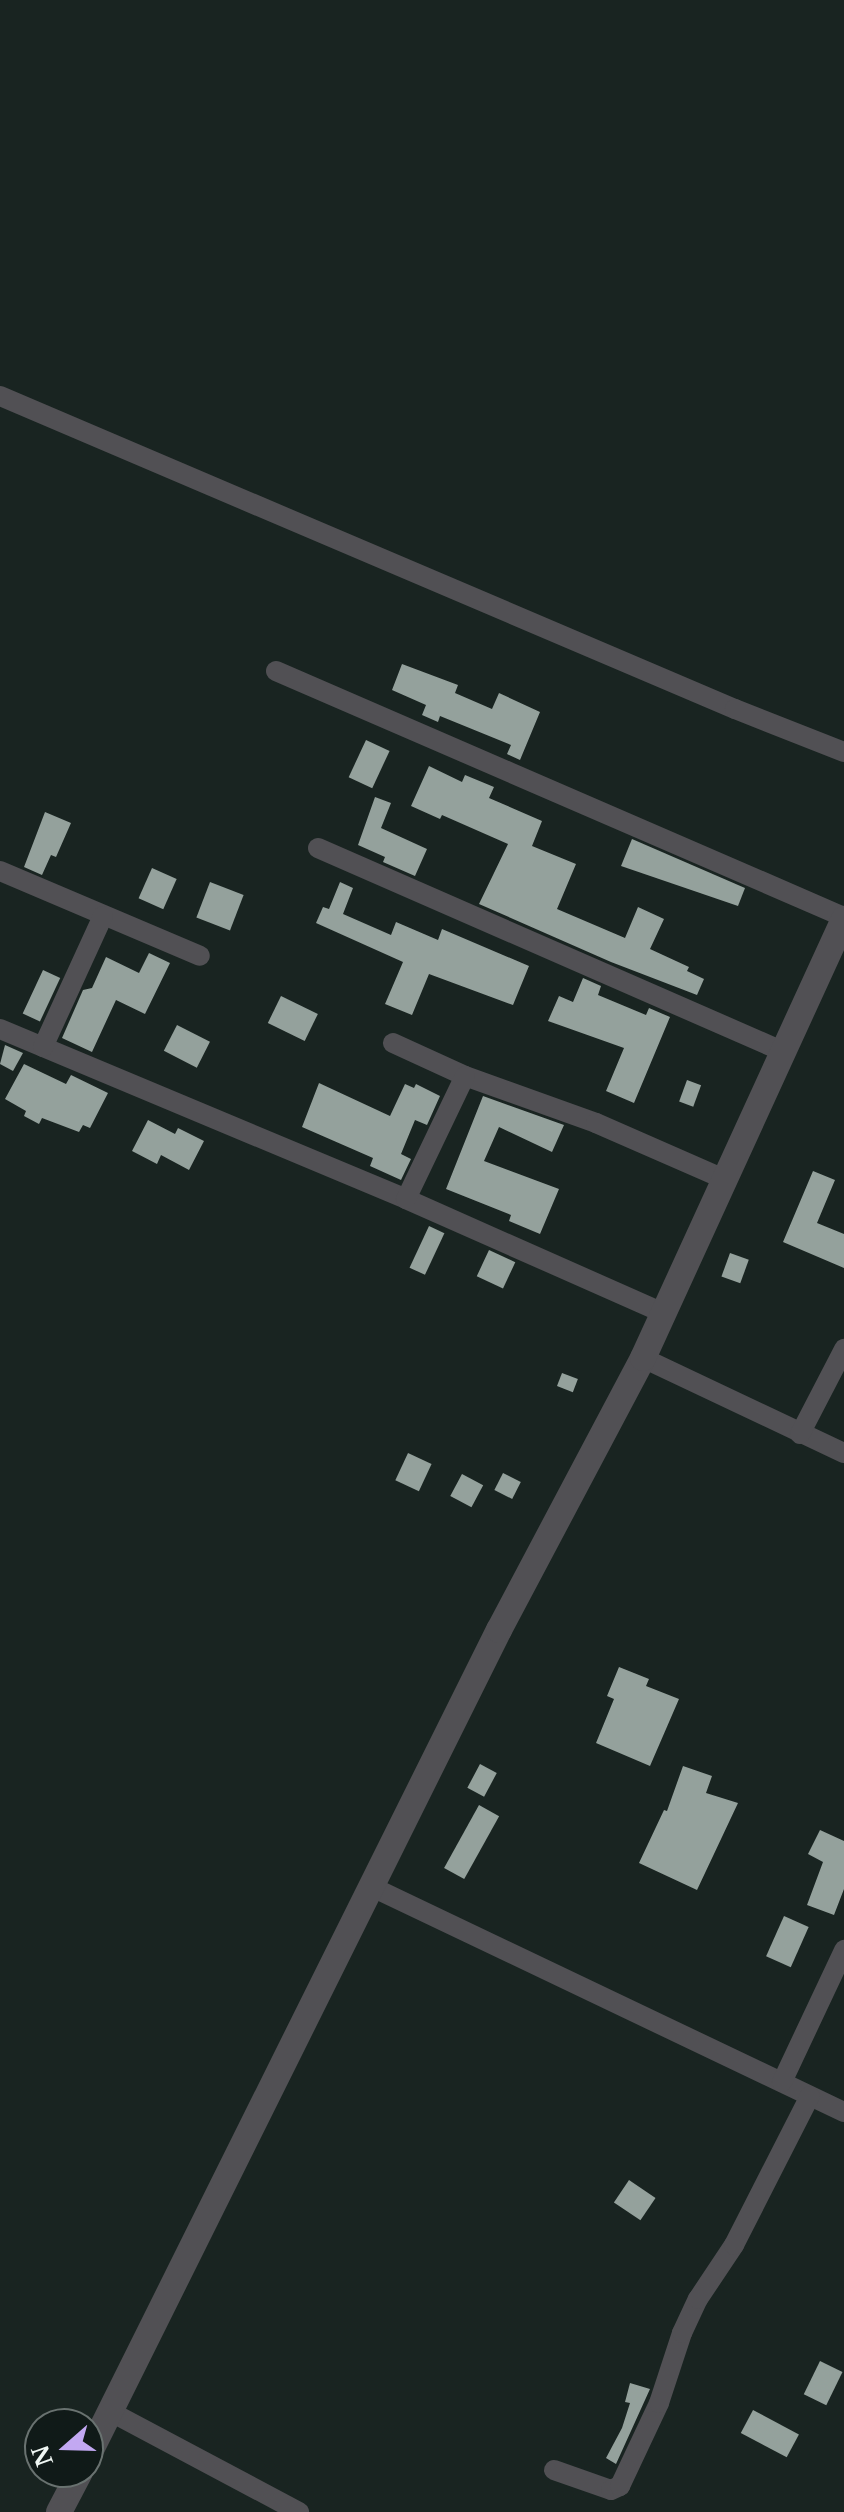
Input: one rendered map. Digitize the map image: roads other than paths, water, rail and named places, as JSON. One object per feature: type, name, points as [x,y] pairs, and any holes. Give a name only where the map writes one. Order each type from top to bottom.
[{"type":"street","points":[[0,396],[735,709],[844,752]]},
{"type":"street","points":[[104,2425],[499,1630],[665,1314],[844,918],[276,671]]},
{"type":"street","points":[[318,848],[782,1051]]},
{"type":"street","points":[[0,871],[200,956]]},
{"type":"street","points":[[43,1047],[103,916]]},
{"type":"street","points":[[0,1029],[406,1199],[665,1314]]},
{"type":"street","points":[[393,1043],[465,1076],[596,1123],[724,1179]]},
{"type":"street","points":[[406,1199],[465,1076]]},
{"type":"street","points":[[800,1434],[844,1349]]},
{"type":"street","points":[[643,1358],[844,1453]]},
{"type":"street","points":[[370,1886],[844,2112]]},
{"type":"street","points":[[782,2082],[844,1950]]},
{"type":"street","points":[[554,2470],[611,2490],[620,2486],[659,2403],[682,2333],[698,2299],[734,2245],[810,2096]]},
{"type":"street","points":[[111,2412],[299,2512]]},
{"type":"street","points":[[59,2512],[72,2488]]}]
